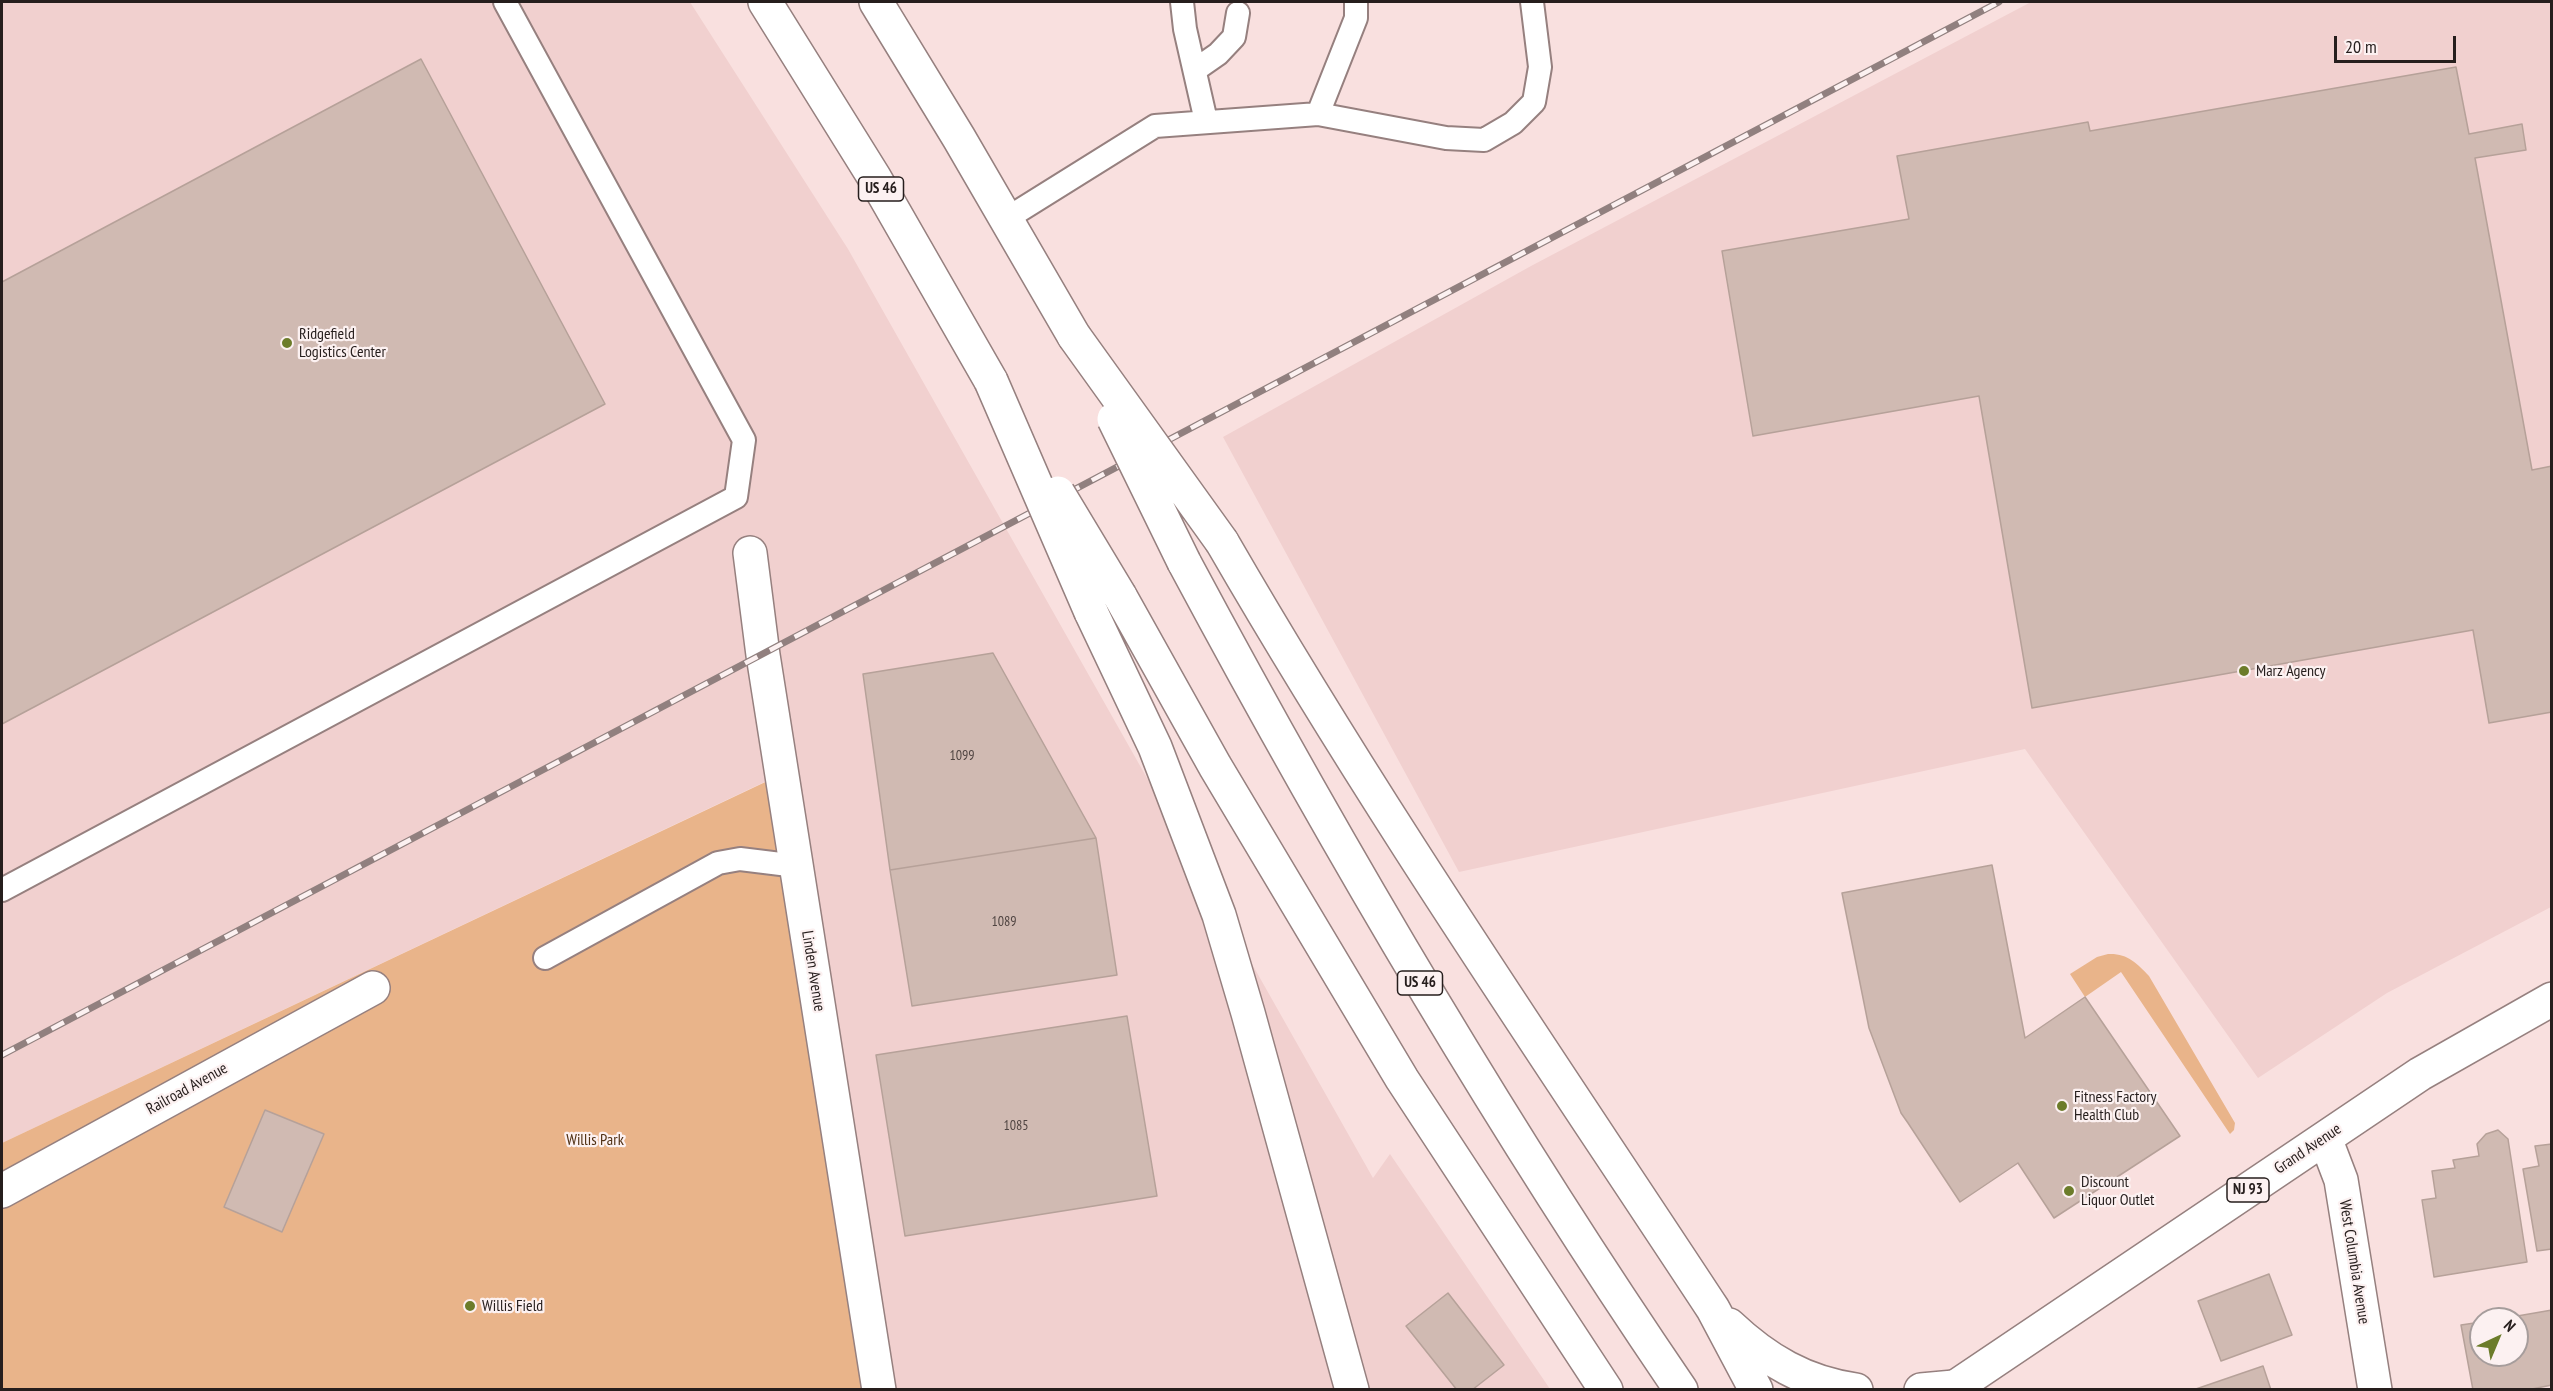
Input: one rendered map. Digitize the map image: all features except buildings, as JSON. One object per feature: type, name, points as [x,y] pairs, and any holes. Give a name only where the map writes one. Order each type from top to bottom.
[{"type":"main road","name":"US 46","points":[[765,2],[874,177],[991,381],[1120,596],[1226,784],[1397,1070],[1482,1204],[1606,1389]]},
{"type":"main road","name":"US 46","points":[[876,2],[1074,336],[1184,562],[1303,783],[1383,921],[1539,1175],[1681,1389]]},
{"type":"main road","points":[[1074,336],[1222,542],[1369,785],[1713,1309],[1756,1389]]},
{"type":"main road","points":[[991,381],[1091,612],[1155,747],[1206,877],[1248,1013],[1352,1389]]},
{"type":"main road","name":"Linden Avenue","points":[[750,553],[879,1389]]},
{"type":"main road","name":"Railroad Avenue","points":[[2,1191],[373,988]]},
{"type":"main road","name":"Grand Avenue","points":[[1953,1388],[2420,1074],[2552,999]]},
{"type":"main road","name":"West Columbia Avenue","points":[[2325,1138],[2343,1189],[2375,1389]]},
{"type":"main road","points":[[1713,1309],[1758,1352],[1777,1363],[1817,1381],[1856,1389]]},
{"type":"main road","points":[[1333,1319],[1341,1389]]},
{"type":"main road","points":[[1921,1389],[1953,1388]]},
{"type":"lane","points":[[2,890],[736,497],[744,440],[505,2]]},
{"type":"lane","points":[[1182,2],[1206,121]]},
{"type":"lane","points":[[1318,114],[1356,18],[1356,2]]},
{"type":"lane","points":[[1006,219],[1155,126],[1318,114],[1446,138],[1484,140],[1513,123],[1534,102],[1540,67],[1532,2]]},
{"type":"lane","points":[[1195,70],[1218,54],[1234,37],[1238,13]]},
{"type":"lane","points":[[545,958],[718,862],[740,859],[797,866]]},
{"type":"shaded area","points":[[2,2],[690,2],[848,249],[1373,1178],[1390,1154],[1550,1389],[883,1389],[794,768],[2,1143]]},
{"type":"shaded area","points":[[2031,2],[2551,2],[2551,907],[2387,993],[2258,1078],[2025,749],[1459,872],[1223,437],[1531,266]]},
{"type":"green space","name":"Willis Park","points":[[795,768],[883,1389],[2,1389],[2,1143]]},
{"type":"green space","points":[[2108,954],[2121,955],[2131,960],[2149,976],[2235,1123],[2234,1130],[2230,1134],[2121,972],[2085,997],[2070,974],[2097,957]]},
{"type":"railway","points":[[2,1055],[1999,2]]},
{"type":"place","name":"Ridgefield Logistics Center","points":[[287,343]]},
{"type":"place","name":"Marz Agency","points":[[2244,671]]},
{"type":"place","name":"Fitness Factory Health Club","points":[[2062,1106]]},
{"type":"place","name":"Discount Liquor Outlet","points":[[2069,1191]]},
{"type":"place","name":"Willis Field","points":[[470,1306]]}]
